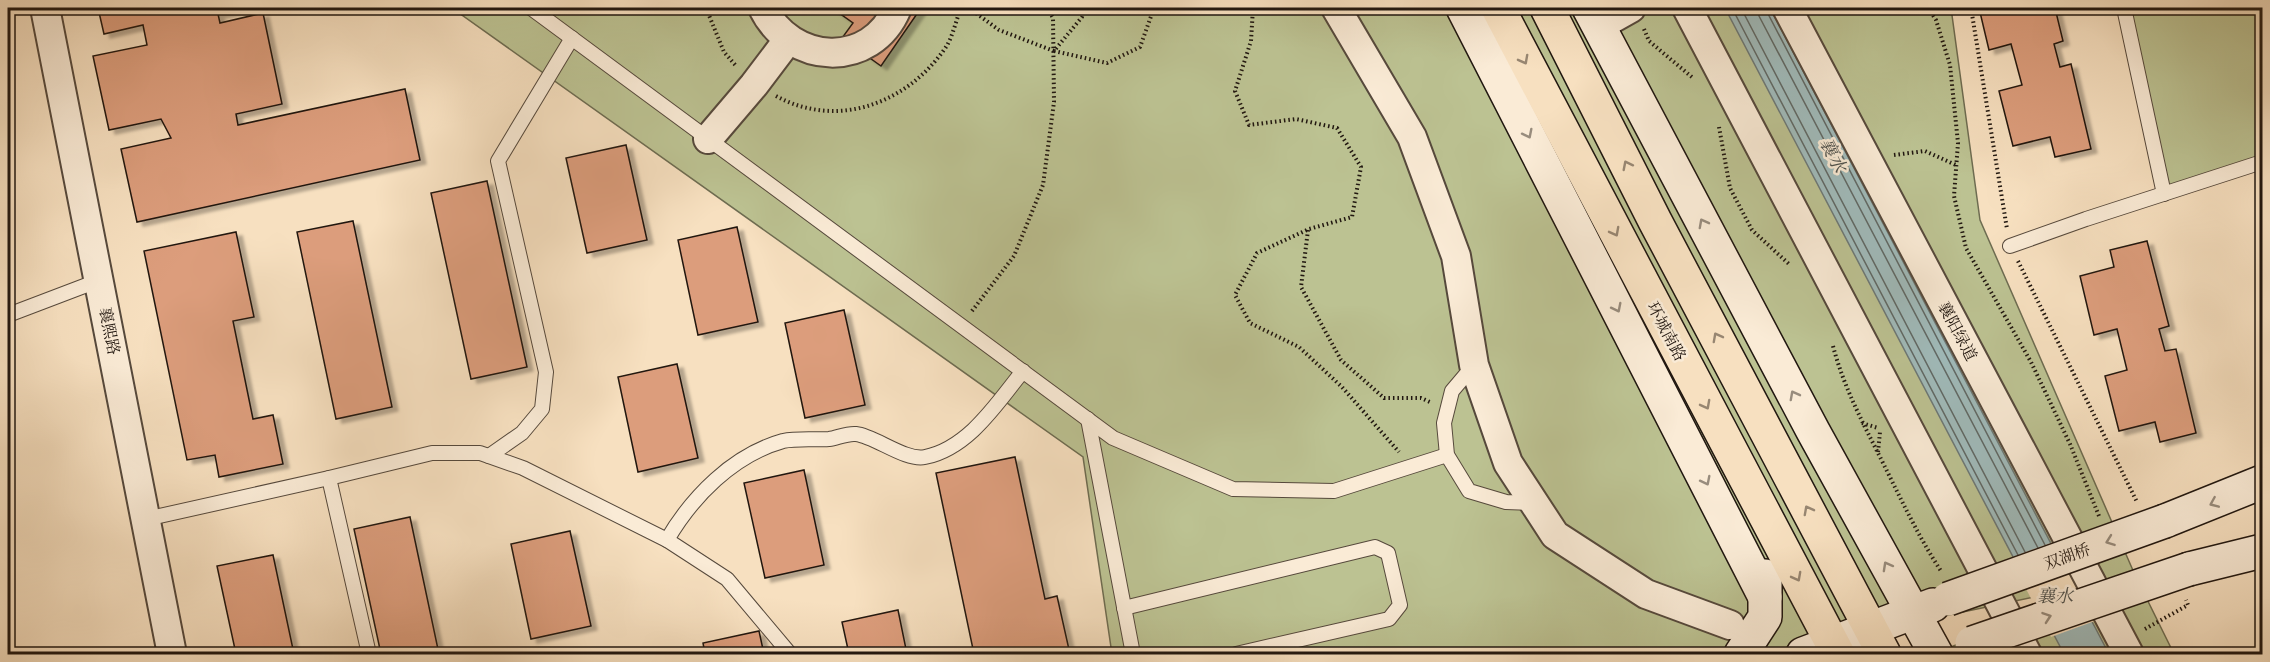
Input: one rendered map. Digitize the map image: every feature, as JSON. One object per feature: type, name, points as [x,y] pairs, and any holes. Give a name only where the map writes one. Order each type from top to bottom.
[{"type":"highway","name":"环城南路","points":[[1498,8],[1766,518],[1824,650]]},
{"type":"highway","points":[[1547,8],[1655,221],[1878,641]]},
{"type":"street","name":"襄熙路","points":[[45,8],[172,654]]},
{"type":"street","points":[[763,8],[770,22],[788,40],[809,50],[832,53],[856,48],[876,37],[892,19],[897,8]]},
{"type":"street","points":[[1336,8],[1412,136],[1456,256],[1474,365],[1508,463],[1556,535],[1646,594],[1735,640],[1765,617],[1766,518]]},
{"type":"street","points":[[1463,8],[1765,597]]},
{"type":"street","points":[[1687,8],[2027,654]]},
{"type":"street","name":"襄阳绿道","points":[[1787,8],[2126,648]]},
{"type":"street","points":[[1637,16],[1594,17],[1912,612],[1937,654],[2186,582],[2262,551]]},
{"type":"street","points":[[708,139],[754,85],[788,40]]},
{"type":"street","name":"双湖桥","points":[[1824,650],[1878,641],[1912,612],[1947,589],[2153,516],[2262,482]]},
{"type":"lane","points":[[531,8],[1113,438],[1233,489],[1334,491],[1447,455]]},
{"type":"lane","points":[[2124,8],[2164,194]]},
{"type":"lane","points":[[489,456],[522,433],[542,409],[546,372],[498,161],[572,38]]},
{"type":"lane","points":[[2010,246],[2262,162]]},
{"type":"lane","points":[[8,315],[100,280]]},
{"type":"lane","points":[[1474,365],[1452,391],[1444,423],[1447,455],[1469,491],[1506,502],[1534,503]]},
{"type":"lane","points":[[667,540],[682,515],[717,478],[747,456],[784,441],[856,434],[882,446],[923,458],[955,446],[980,423],[1023,371]]},
{"type":"lane","points":[[1088,419],[1133,654]]},
{"type":"lane","points":[[146,519],[432,453],[480,453],[523,468],[667,540],[727,579],[790,654]]},
{"type":"lane","points":[[329,478],[369,654]]},
{"type":"lane","points":[[1124,608],[1376,547],[1388,553],[1400,605],[1389,619],[1236,654]]},
{"type":"path","points":[[969,8],[999,30],[1054,51],[1107,63],[1140,47],[1154,8]]},
{"type":"path","points":[[961,326],[1014,256],[1043,184],[1054,102],[1053,18],[1047,8]]},
{"type":"path","points":[[1054,51],[1082,17],[1085,8]]},
{"type":"path","points":[[1253,8],[1251,41],[1235,90],[1249,125],[1296,119],[1337,128],[1361,167],[1352,218],[1309,229],[1257,253],[1235,295],[1250,323],[1299,347],[1342,387],[1379,427],[1410,467]]},
{"type":"path","points":[[1928,8],[1936,21],[1950,65],[1958,143],[1954,196],[1966,248],[2031,362],[2070,444],[2099,517]]},
{"type":"path","points":[[1971,8],[2010,246],[2153,516]]},
{"type":"path","points":[[1637,16],[1648,40],[1697,81]]},
{"type":"path","points":[[1718,122],[1730,188],[1752,230],[1792,267]]},
{"type":"path","points":[[1869,164],[1891,156],[1925,151],[1956,165]]},
{"type":"path","points":[[1309,229],[1301,287],[1341,360],[1384,398],[1421,398],[1447,410]]},
{"type":"path","points":[[1831,336],[1839,367],[1856,412],[1947,589]]},
{"type":"path","points":[[1878,452],[1881,429]]},
{"type":"path","points":[[2126,648],[2188,605],[2186,582]]},
{"type":"green space","points":[[452,8],[1951,8],[1980,220],[2135,575],[2174,654],[1933,654],[2129,577],[1764,654],[1112,654],[1083,457]]},
{"type":"green space","points":[[2124,8],[2262,8],[2262,162],[2164,194]]},
{"type":"water","name":"襄水","points":[[1725,8],[1770,8],[2109,654],[2064,654]]},
{"type":"pier","points":[[2053,542],[2095,621],[2051,637],[2010,558]]},
{"type":"building","points":[[98,8],[249,8],[218,14],[220,23],[263,13],[282,104],[236,114],[238,125],[405,89],[420,160],[137,222],[121,149],[171,138],[161,119],[109,130],[93,56],[147,45],[143,25],[104,34]]},
{"type":"building","points":[[832,8],[921,8],[881,66],[842,38],[853,23]]},
{"type":"building","points":[[1979,8],[2055,8],[2063,41],[2054,44],[2060,67],[2071,64],[2091,149],[2055,157],[2050,137],[2013,146],[1999,91],[2022,85],[2011,44],[1989,50]]},
{"type":"building","points":[[626,145],[647,240],[587,253],[566,158]]},
{"type":"building","points":[[487,181],[527,367],[471,379],[431,193]]},
{"type":"building","points":[[353,221],[392,407],[336,419],[297,232]]},
{"type":"building","points":[[737,227],[758,322],[698,335],[678,240]]},
{"type":"building","points":[[236,232],[254,317],[233,321],[253,419],[273,415],[283,464],[219,477],[215,455],[187,460],[144,251]]},
{"type":"building","points":[[2147,241],[2169,326],[2159,329],[2165,351],[2176,349],[2196,433],[2160,442],[2155,422],[2119,431],[2105,376],[2127,370],[2117,329],[2094,335],[2080,276],[2114,267],[2110,250]]},
{"type":"building","points":[[844,310],[865,405],[805,418],[785,323]]},
{"type":"building","points":[[677,364],[698,458],[638,472],[618,377]]},
{"type":"building","points":[[1015,457],[1045,599],[1057,596],[1070,654],[974,654],[936,473]]},
{"type":"building","points":[[804,470],[824,565],[765,578],[744,483]]},
{"type":"building","points":[[410,517],[439,654],[381,654],[354,529]]},
{"type":"building","points":[[570,531],[591,626],[531,639],[511,544]]},
{"type":"building","points":[[273,555],[294,654],[236,654],[217,566]]},
{"type":"building","points":[[898,610],[907,654],[849,654],[842,622]]},
{"type":"building","points":[[759,631],[764,654],[705,654],[703,643]]}]
